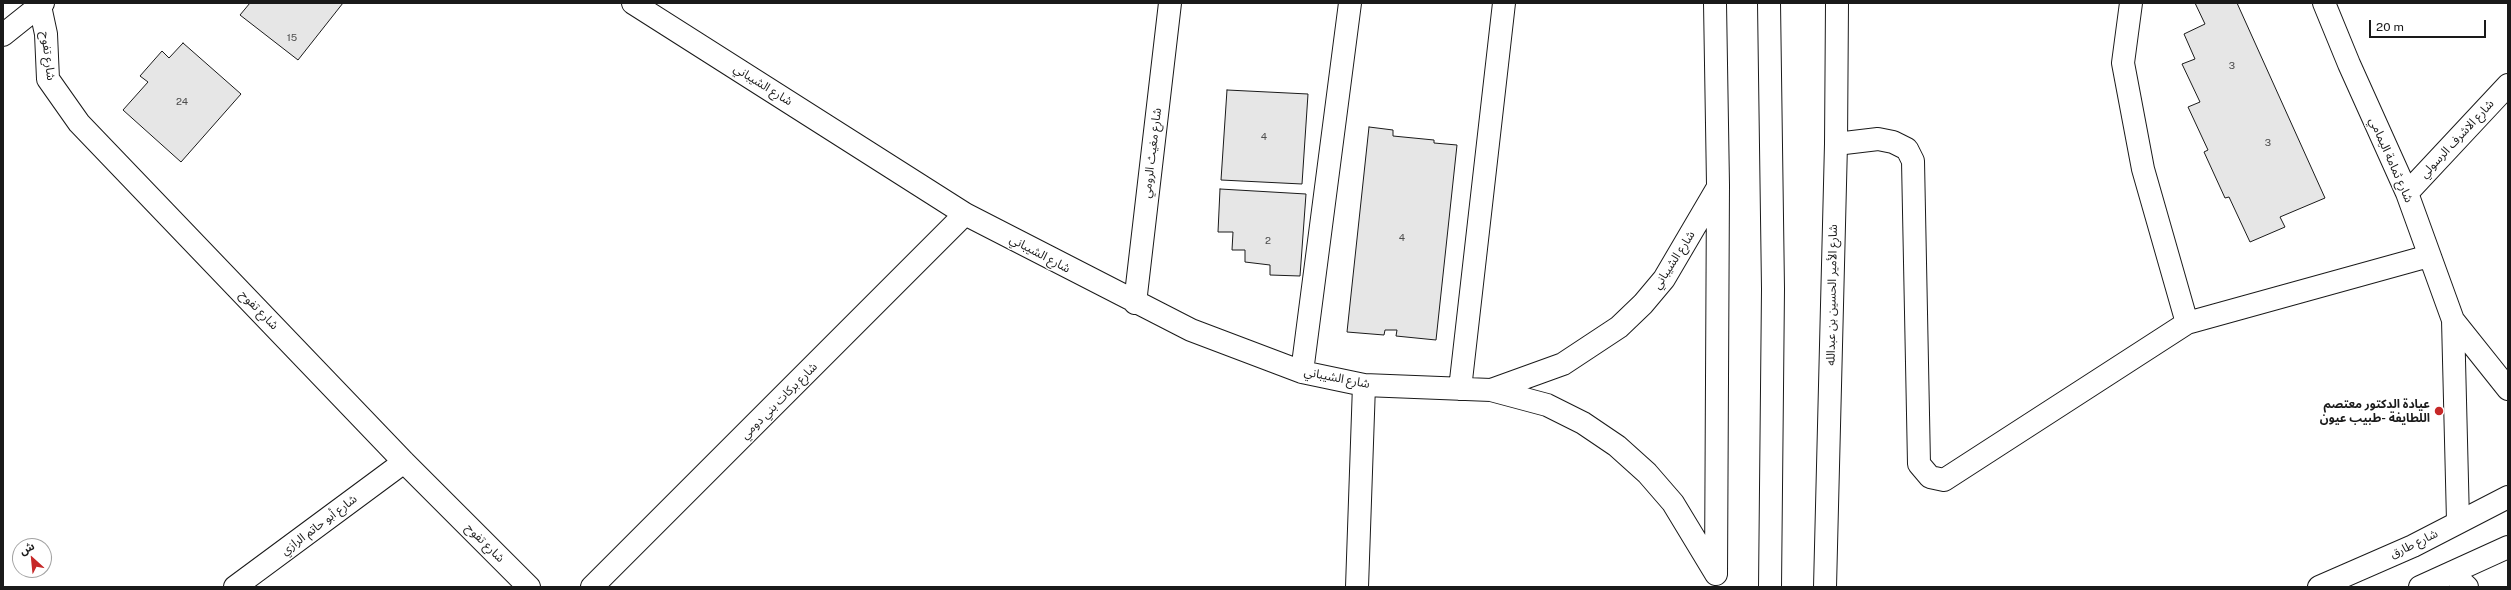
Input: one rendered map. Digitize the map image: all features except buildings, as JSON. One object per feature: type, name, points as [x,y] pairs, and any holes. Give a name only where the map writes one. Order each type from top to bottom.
[{"type":"street","name":"شارع الشيباني","points":[[632,3],[965,214],[1134,303],[1191,330],[1302,372],[1364,385],[1491,390],[1547,405],[1583,423],[1617,446],[1647,473],[1674,503],[1716,581]]},
{"type":"street","name":"شارع مغيث الرومي","points":[[1134,303],[1170,3]]},
{"type":"street","points":[[1302,372],[1350,3]]},
{"type":"street","points":[[1460,389],[1504,3]]},
{"type":"street","points":[[1715,3],[1718,186],[1716,581]]},
{"type":"street","points":[[1769,3],[1772,273],[1770,587]]},
{"type":"street","name":"شارع الأمير الحسين بن عبدالله","points":[[1825,587],[1836,144],[1837,3]]},
{"type":"street","points":[[2131,3],[2123,63],[2143,169],[2187,323]]},
{"type":"street","name":"شارع ثمامة اليمامي","points":[[2324,3],[2349,64],[2407,193],[2453,320],[2508,389]]},
{"type":"street","points":[[3,35],[42,5]]},
{"type":"street","name":"شارع تفوح","points":[[42,5],[46,34],[48,79],[79,123],[404,462],[530,587]]},
{"type":"street","name":"شارع الاشرف الرسولي","points":[[2407,193],[2508,85]]},
{"type":"street","points":[[1836,144],[1878,139],[1893,142],[1907,149],[1913,161],[1919,464],[1930,477],[1944,480],[2187,323],[2429,256]]},
{"type":"street","name":"شارع الشيباني","points":[[1491,390],[1563,364],[1619,327],[1643,304],[1664,279],[1718,186]]},
{"type":"street","name":"شارع بركات بني دومي","points":[[592,587],[965,214]]},
{"type":"street","name":"شارع ثمامة اليمامي","points":[[2453,320],[2458,521]]},
{"type":"street","points":[[1358,587],[1364,385]]},
{"type":"street","name":"شارع أبو حاتم الرازي","points":[[235,587],[404,462]]},
{"type":"street","name":"شارع طارق","points":[[2319,587],[2413,546],[2458,521],[2508,497]]},
{"type":"street","points":[[2420,587],[2459,580],[2508,548]]},
{"type":"place","name":"عيادة الدكتور معتصم اللطايفة -طبيب عيون","points":[[2439,411]]}]
